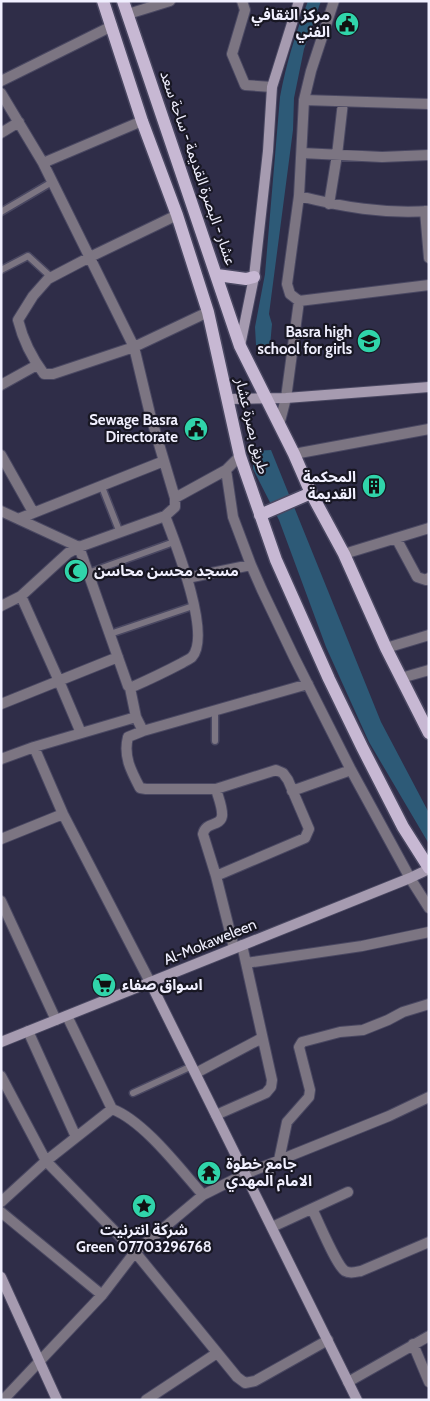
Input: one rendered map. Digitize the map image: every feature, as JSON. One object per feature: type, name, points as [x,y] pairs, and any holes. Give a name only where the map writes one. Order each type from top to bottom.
[{"type":"main road","name":"طريق بصرة عشار","points":[[102,1],[112,26],[142,121],[177,215],[208,312],[240,456],[264,513],[283,579],[329,679],[403,827],[429,868]]},
{"type":"main road","name":"عشار - البصرة القديمة - ساحة سعد","points":[[123,1],[240,346],[294,454],[306,495],[344,554],[386,648],[425,719],[429,733]]},
{"type":"main road","points":[[217,275],[246,279],[254,277]]},
{"type":"main road","points":[[264,513],[306,495]]},
{"type":"street","points":[[128,14],[170,1]]},
{"type":"street","points":[[242,1],[245,10],[232,54],[245,85],[272,87]]},
{"type":"street","points":[[240,346],[254,277],[268,151],[272,87],[299,1]]},
{"type":"street","points":[[334,1],[311,71],[304,100],[299,196],[287,284],[290,294],[299,300],[429,285]]},
{"type":"street","points":[[1,81],[112,26]]},
{"type":"street","points":[[1,93],[43,163],[134,347],[175,498],[175,507],[165,516],[79,547],[68,553],[21,596],[1,606]]},
{"type":"street","points":[[304,100],[429,104]]},
{"type":"street","points":[[329,204],[343,102]]},
{"type":"street","points":[[43,163],[142,121]]},
{"type":"street","points":[[1,133],[19,122]]},
{"type":"street","points":[[302,153],[382,157],[429,155]]},
{"type":"street","points":[[299,196],[351,208],[410,212],[427,211],[429,258]]},
{"type":"street","points":[[177,215],[90,256],[51,277],[33,296],[18,320],[22,334],[44,374],[53,374],[134,347],[208,312]]},
{"type":"street","points":[[279,425],[286,398],[299,300]]},
{"type":"street","points":[[1,385],[38,365]]},
{"type":"street","points":[[228,399],[286,398],[429,388]]},
{"type":"street","points":[[294,454],[429,429]]},
{"type":"street","points":[[1,455],[33,512]]},
{"type":"street","points":[[175,498],[226,470],[240,456]]},
{"type":"street","points":[[18,519],[164,461]]},
{"type":"street","points":[[226,470],[233,517],[251,566],[351,770],[410,878],[429,908]]},
{"type":"street","points":[[1,511],[79,547],[130,688],[136,717],[143,731]]},
{"type":"street","points":[[130,688],[164,673],[192,657],[198,643],[198,627],[187,578],[165,516]]},
{"type":"street","points":[[344,554],[429,528]]},
{"type":"street","points":[[396,538],[417,578],[426,580],[429,578]]},
{"type":"street","points":[[187,578],[251,566]]},
{"type":"street","points":[[21,596],[59,680],[80,733]]},
{"type":"street","points":[[386,648],[429,635]]},
{"type":"street","points":[[1,704],[118,657]]},
{"type":"street","points":[[401,678],[429,670]]},
{"type":"street","points":[[216,876],[305,838],[309,829],[282,773],[276,770],[216,789],[140,788],[130,769],[125,748],[128,737],[143,731],[308,684]]},
{"type":"street","points":[[1,759],[34,747],[136,717]]},
{"type":"street","points":[[34,747],[62,814],[150,982],[357,1400]]},
{"type":"street","points":[[292,791],[351,770]]},
{"type":"street","points":[[216,789],[222,814],[221,819],[207,826],[203,834],[238,947],[246,963],[272,1080],[271,1087],[266,1093],[216,1115]]},
{"type":"street","points":[[1,839],[62,814]]},
{"type":"street","name":"Al-Mokaweleen","points":[[1,1042],[410,878],[429,868]]},
{"type":"street","points":[[1,901],[56,1020]]},
{"type":"street","points":[[246,963],[362,946],[429,932]]},
{"type":"street","points":[[279,1160],[287,1122],[309,1097],[310,1090],[299,1047],[302,1042],[340,1032],[363,1030],[403,1012],[429,1004]]},
{"type":"street","points":[[67,1016],[112,1109],[122,1113],[139,1127],[203,1195]]},
{"type":"street","points":[[28,1031],[76,1137]]},
{"type":"street","points":[[194,1070],[262,1038]]},
{"type":"street","points":[[1,1076],[46,1161],[135,1252],[237,1377],[245,1383],[255,1381],[328,1340]]},
{"type":"street","points":[[3,1400],[102,1295],[135,1252],[203,1195],[245,1174],[429,1098]]},
{"type":"street","points":[[1,1202],[46,1161],[112,1109]]},
{"type":"street","points":[[272,1227],[348,1192]]},
{"type":"street","points":[[312,1209],[338,1262],[345,1271],[361,1271],[429,1242]]},
{"type":"street","points":[[1,1212],[102,1295]]},
{"type":"street","points":[[1,1277],[57,1400]]},
{"type":"street","points":[[348,1382],[429,1336]]},
{"type":"street","points":[[414,1344],[429,1382]]},
{"type":"street","points":[[152,1398],[217,1353]]},
{"type":"lane","points":[[1,212],[52,182]]},
{"type":"lane","points":[[1,270],[28,256],[51,277]]},
{"type":"lane","points":[[102,487],[120,532]]},
{"type":"lane","points":[[88,573],[174,542]]},
{"type":"lane","points":[[110,634],[193,606]]},
{"type":"lane","points":[[215,710],[215,740]]},
{"type":"lane","points":[[133,1093],[194,1070]]},
{"type":"water","points":[[308,1],[321,1],[304,49],[294,98],[293,130],[269,314],[272,324],[270,346],[256,345],[255,327],[265,274],[280,97],[299,24]]},
{"type":"water","points":[[271,450],[381,722],[429,813],[429,844],[369,742],[326,647],[279,520],[253,469],[253,451]]},
{"type":"place","name":"مركز الثقافي الفني","points":[[347,24]]},
{"type":"place","name":"Basra high school for girls","points":[[369,341]]},
{"type":"place","name":"Sewage Basra Directorate","points":[[196,429]]},
{"type":"place","name":"المحكمة القديمة","points":[[374,486]]},
{"type":"place","name":"مسجد محسن محاسن","points":[[76,571]]},
{"type":"place","name":"اسواق صفاء","points":[[104,985]]},
{"type":"place","name":"جامع خطوة الامام المهدي","points":[[209,1173]]},
{"type":"place","name":"شركة انترنيت Green 07703296768","points":[[144,1206]]}]
